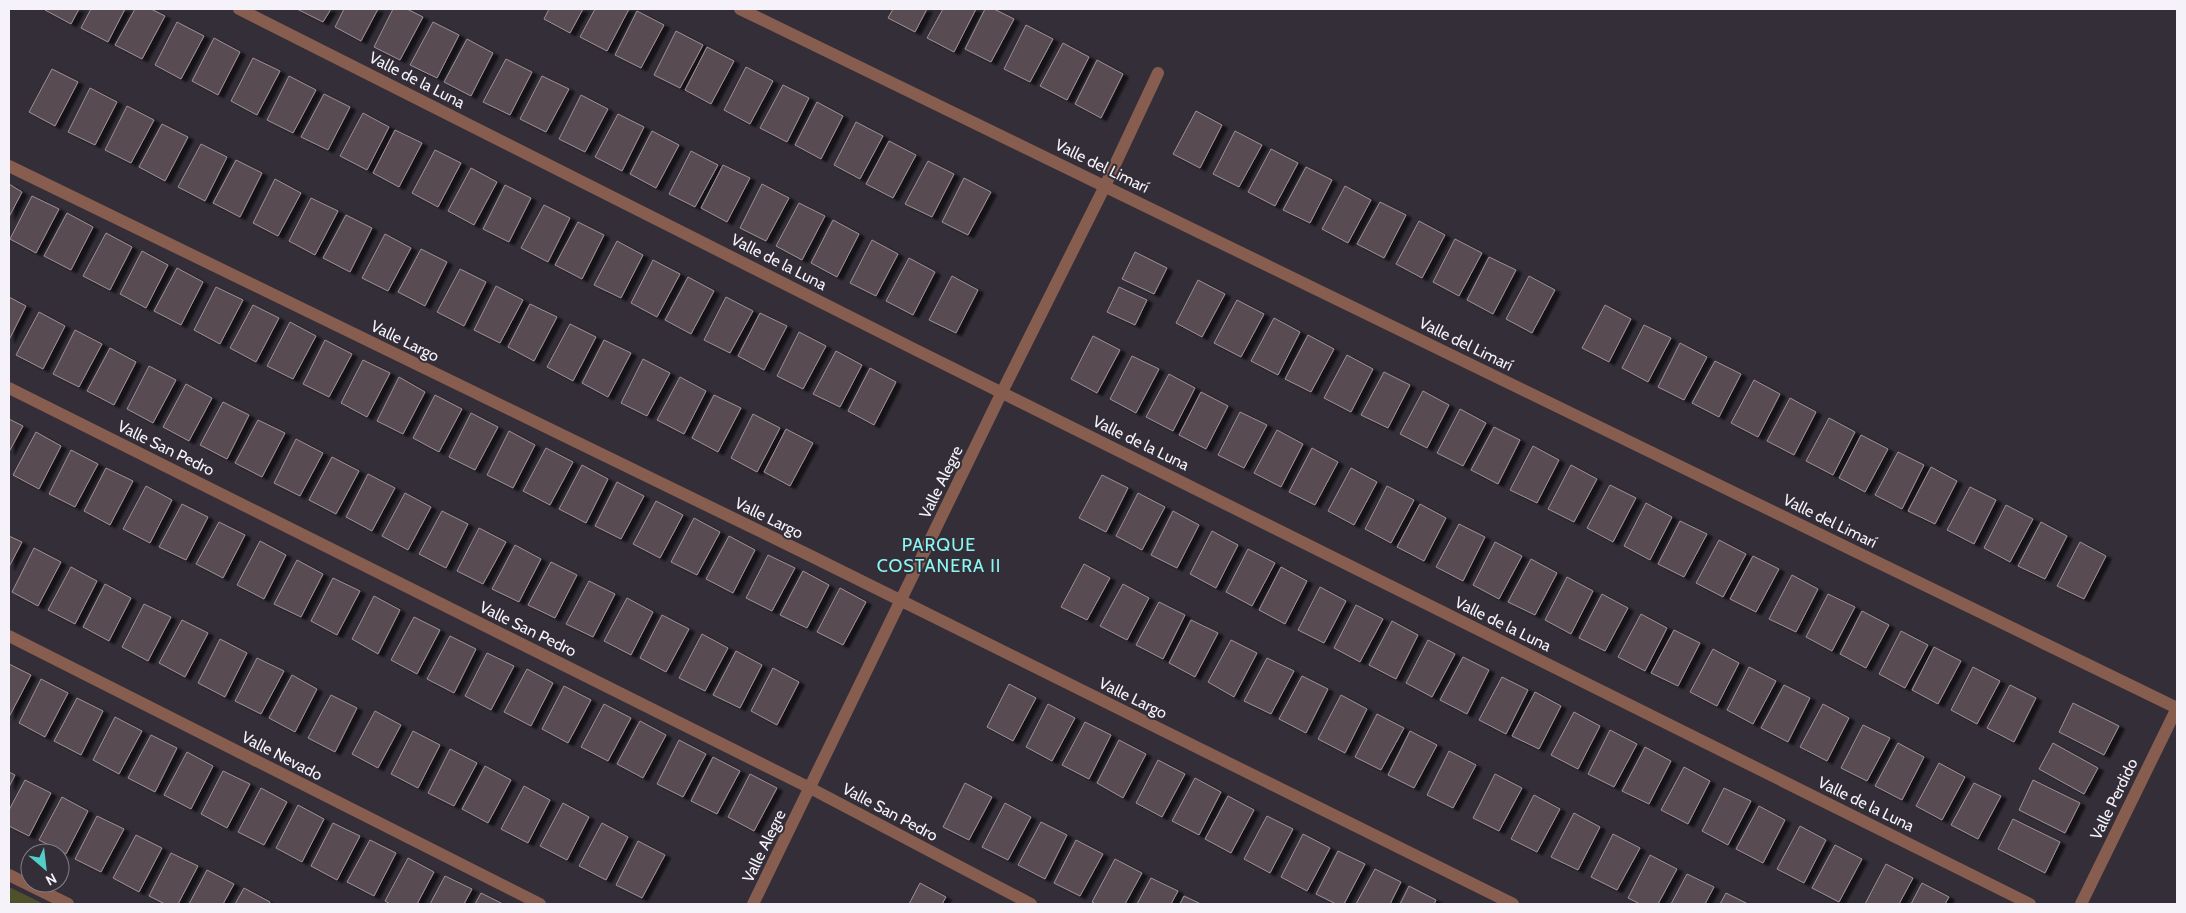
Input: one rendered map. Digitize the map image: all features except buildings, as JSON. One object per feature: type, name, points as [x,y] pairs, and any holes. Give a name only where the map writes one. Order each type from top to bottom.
[{"type":"street","name":"Valle de la Luna","points":[[239,9],[1002,392],[2030,904]]},
{"type":"street","name":"Valle del Limarí","points":[[740,9],[2177,708]]},
{"type":"street","name":"Valle Alegre","points":[[753,904],[1158,74]]},
{"type":"street","name":"Valle Largo","points":[[9,166],[901,601],[1513,904]]},
{"type":"street","name":"Valle San Pedro","points":[[9,388],[810,788],[1031,904]]},
{"type":"street","name":"Valle Nevado","points":[[9,636],[540,904]]},
{"type":"street","name":"Valle Perdido","points":[[2081,904],[2177,708]]},
{"type":"street","points":[[9,875],[68,904]]},
{"type":"green space","points":[[9,887],[44,904],[9,904]]},
{"type":"district","name":"PARQUE COSTANERA II","points":[[939,555]]}]
